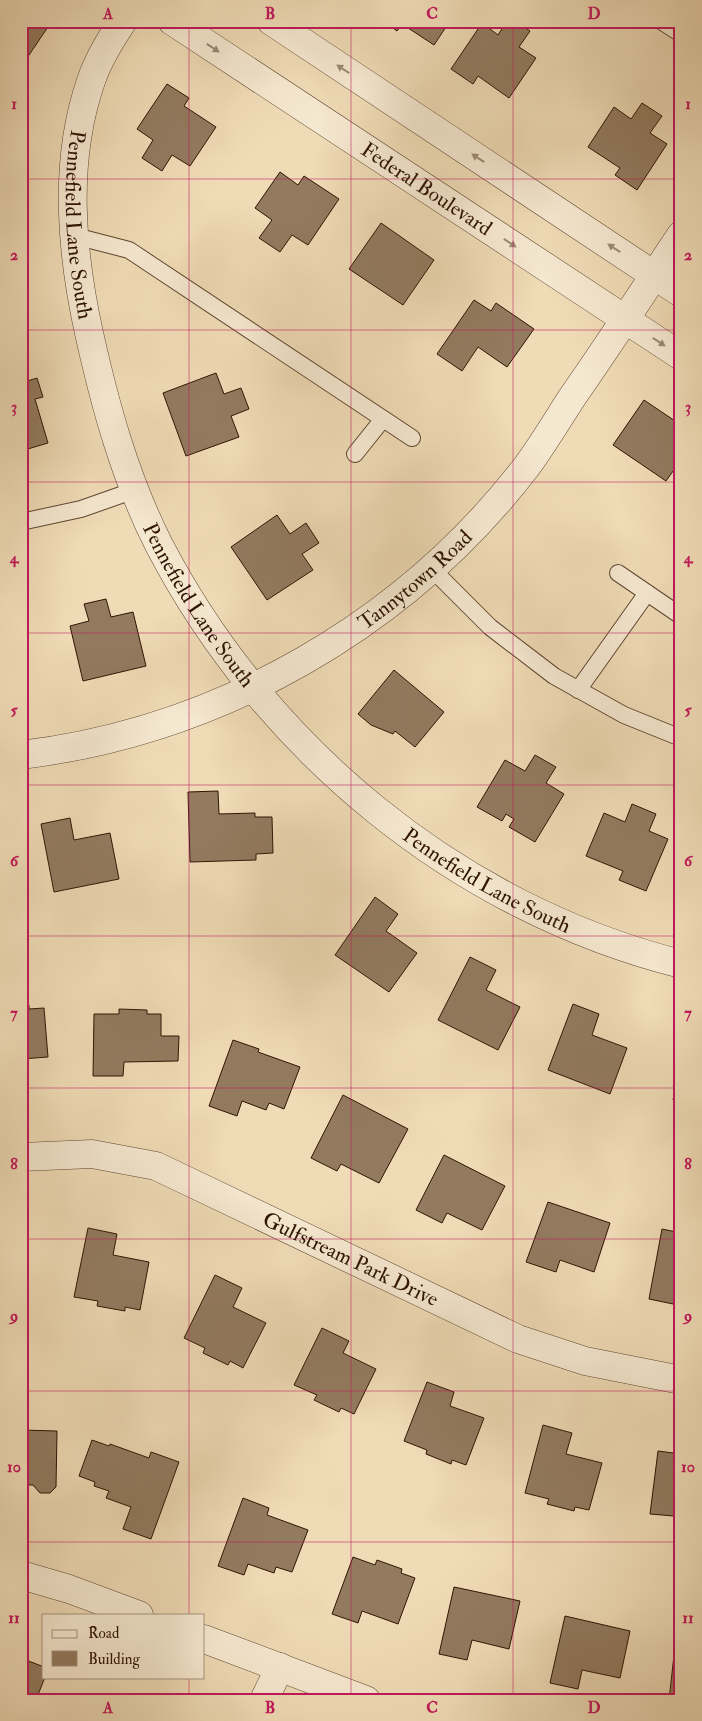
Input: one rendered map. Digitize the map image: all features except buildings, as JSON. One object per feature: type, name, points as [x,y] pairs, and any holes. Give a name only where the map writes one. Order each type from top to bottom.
[{"type":"street","name":"Pennefield Lane South","points":[[122,21],[106,47],[91,79],[79,120],[74,161],[76,258],[82,302],[108,413],[135,490],[159,544],[194,605],[254,689],[287,728],[322,764],[427,849],[487,886],[582,932],[637,953],[681,964]]},
{"type":"street","name":"Federal Boulevard","points":[[172,21],[681,356]]},
{"type":"street","points":[[271,21],[681,293]]},
{"type":"street","name":"Tannytown Road","points":[[21,755],[68,749],[131,734],[254,689],[362,625],[416,584],[473,527],[526,466],[681,236]]},
{"type":"street","name":"Gulfstream Park Drive","points":[[21,1157],[92,1154],[156,1166],[518,1339],[584,1361],[681,1380]]},
{"type":"street","points":[[21,1575],[69,1589],[136,1614]]},
{"type":"street","points":[[205,1639],[366,1700]]},
{"type":"street","points":[[264,1700],[280,1667]]},
{"type":"lane","points":[[661,21],[681,34]]},
{"type":"lane","points":[[75,236],[129,250],[412,438]]},
{"type":"lane","points":[[355,454],[383,419]]},
{"type":"lane","points":[[21,522],[82,509],[135,490]]},
{"type":"lane","points":[[431,568],[490,627],[554,676],[624,715],[681,738]]},
{"type":"lane","points":[[618,573],[678,614]]},
{"type":"lane","points":[[578,690],[647,593]]}]
